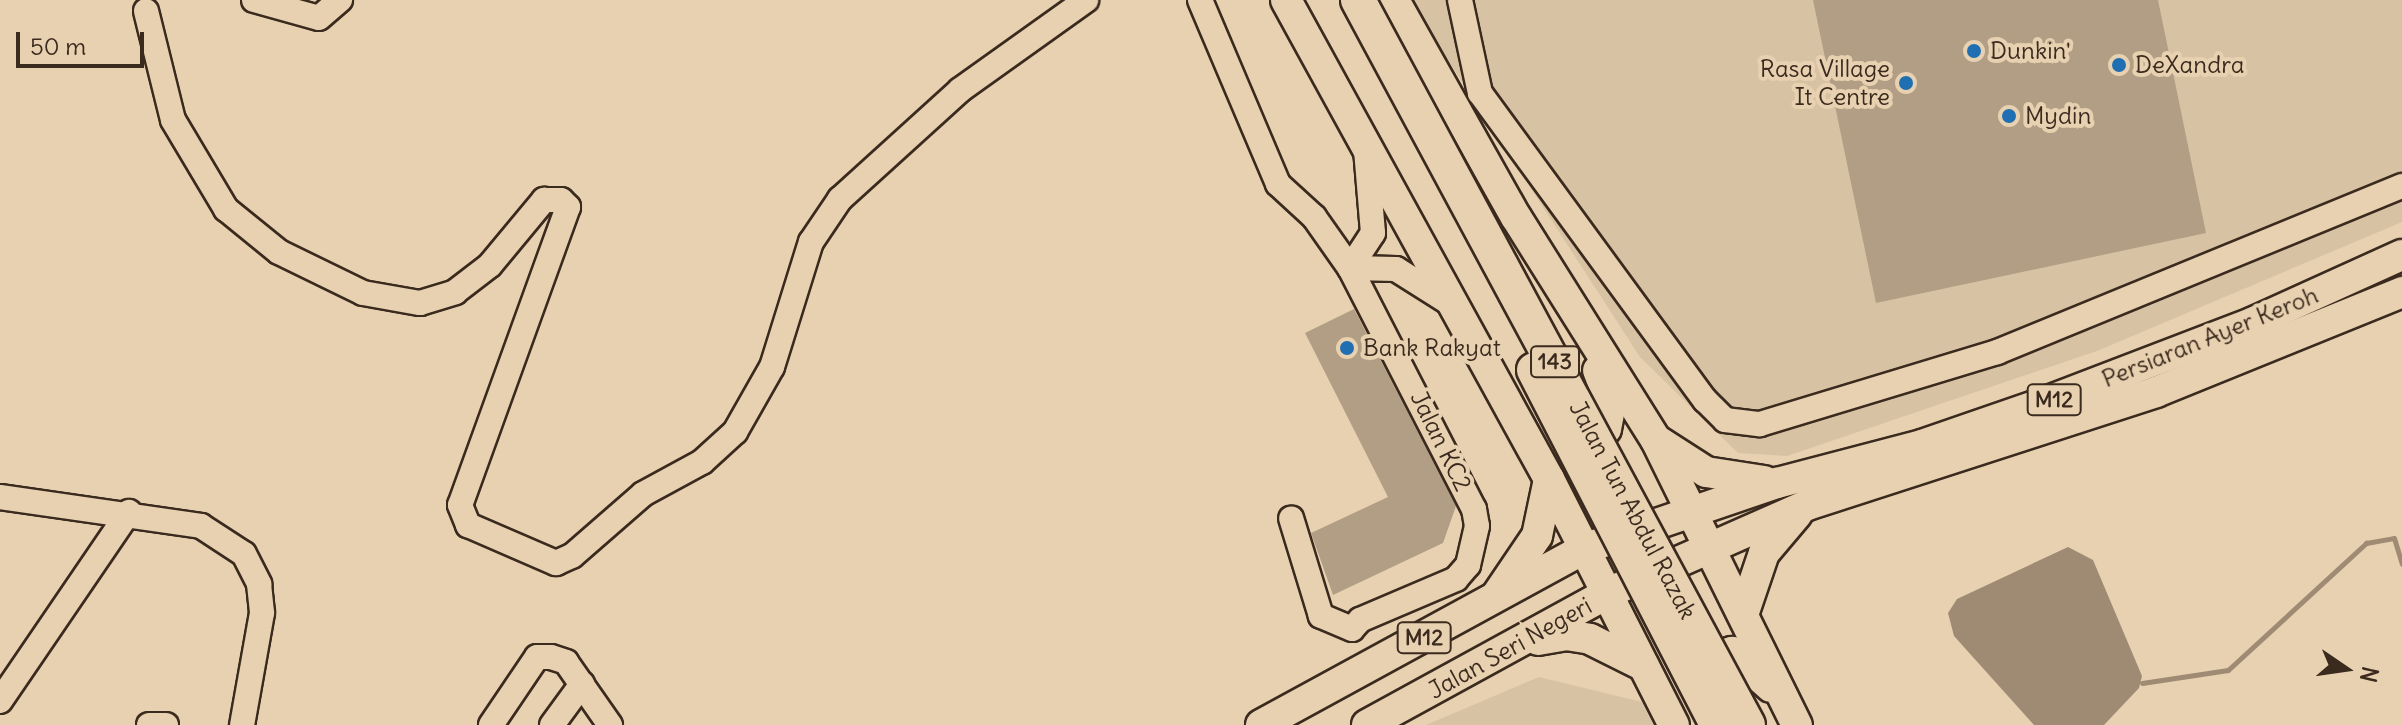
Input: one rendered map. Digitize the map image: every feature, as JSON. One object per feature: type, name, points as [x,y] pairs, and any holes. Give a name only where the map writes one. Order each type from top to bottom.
[{"type":"highway","name":"Jalan Tun Abdul Razak","points":[[1332,0],[1514,330],[1717,725]]},
{"type":"highway","name":"Jalan Tun Abdul Razak","points":[[1358,0],[1748,725]]},
{"type":"main road","points":[[1286,0],[1610,592],[1674,725]]},
{"type":"main road","points":[[1394,0],[1574,309],[1656,440],[1791,714]]},
{"type":"main road","name":"Persiaran Ayer Keroh","points":[[1693,510],[1777,483],[1922,445],[2149,365],[2402,255]]},
{"type":"main road","name":"Persiaran Ayer Keroh","points":[[1710,548],[1807,505],[2156,392],[2402,292]]},
{"type":"main road","points":[[1489,371],[1543,445],[1563,455],[1589,449],[1606,429],[1611,404],[1574,309]]},
{"type":"main road","points":[[1656,440],[1706,472],[1777,483]]},
{"type":"main road","points":[[1494,599],[1537,536],[1549,479]]},
{"type":"main road","points":[[1743,615],[1764,553],[1807,505]]},
{"type":"main road","name":"M12","points":[[1586,548],[1693,510]]},
{"type":"main road","name":"Jalan Seri Negeri","points":[[1261,725],[1586,548]]},
{"type":"main road","name":"M12","points":[[1610,592],[1710,548]]},
{"type":"main road","name":"Jalan Seri Negeri","points":[[1367,725],[1523,643],[1610,592]]},
{"type":"main road","points":[[1523,643],[1566,635],[1590,639],[1644,666]]},
{"type":"main road","points":[[1688,725],[1682,692],[1701,662],[1732,652],[1791,714]]},
{"type":"street","points":[[254,0],[319,18],[340,0]]},
{"type":"street","points":[[146,11],[173,120],[226,209],[279,252],[363,293],[420,303],[455,292],[490,265],[544,200],[561,200],[568,207],[460,505],[468,525],[556,563],[572,556],[643,494],[702,462],[735,432],[772,367],[811,242],[840,199],[960,90],[1086,0]]},
{"type":"street","name":"Jalan KC2","points":[[1200,0],[1278,184],[1314,217],[1350,268],[1461,482],[1477,526],[1468,565],[1456,579],[1360,620],[1352,629],[1321,616],[1291,518]]},
{"type":"street","points":[[1460,0],[1480,93],[1705,400],[1725,420],[1760,424],[1997,352],[2402,186]]},
{"type":"street","points":[[1350,268],[1373,233],[1365,149]]},
{"type":"street","points":[[1350,268],[1396,269],[1453,305]]},
{"type":"street","points":[[0,497],[129,512],[201,526],[249,560],[259,584],[262,613],[242,725]]},
{"type":"street","points":[[0,701],[129,512]]},
{"type":"street","points":[[491,725],[537,657],[566,662],[610,725]]},
{"type":"street","points":[[552,725],[582,684]]},
{"type":"street","points":[[149,725],[166,725]]},
{"type":"shaded area","points":[[1409,0],[2402,0],[2402,222],[2097,351],[1787,456],[1738,453],[1640,357]]},
{"type":"shaded area","points":[[2068,547],[2093,560],[2142,676],[2139,688],[2104,725],[2034,725],[1954,636],[1948,613],[1957,599]]},
{"type":"shaded area","points":[[1539,677],[1642,702],[1653,725],[1426,725]]},
{"type":"building","name":"Mydin","points":[[1813,0],[2158,0],[2206,233],[1876,303]]},
{"type":"building","points":[[1354,309],[1456,506],[1443,543],[1333,595],[1311,533],[1388,497],[1305,333]]},
{"type":"waterway","points":[[2142,683],[2228,670],[2366,543],[2394,538],[2402,564]]},
{"type":"place","name":"Dunkin'","points":[[1974,51]]},
{"type":"place","name":"DeXandra","points":[[2119,65]]},
{"type":"place","name":"Rasa Village It Centre","points":[[1906,83]]},
{"type":"place","name":"Mydin","points":[[2009,116]]},
{"type":"place","name":"Bank Rakyat","points":[[1347,348]]}]
